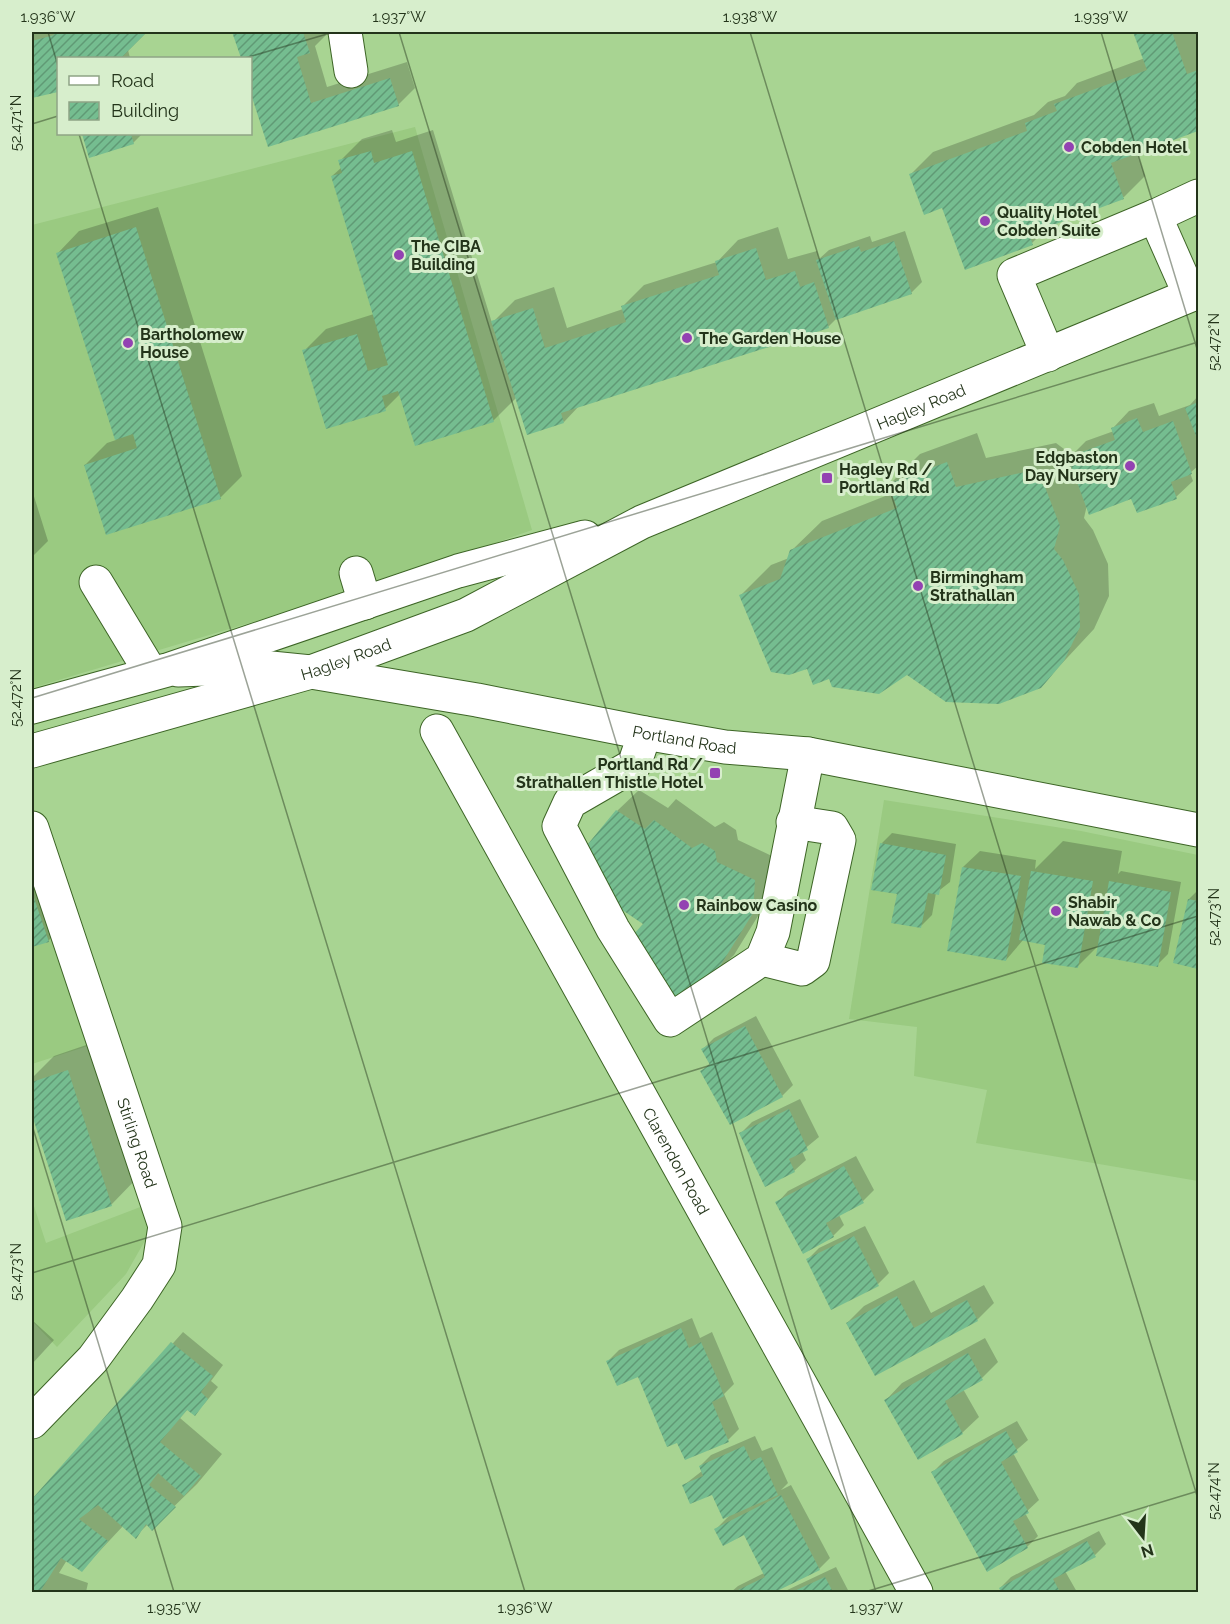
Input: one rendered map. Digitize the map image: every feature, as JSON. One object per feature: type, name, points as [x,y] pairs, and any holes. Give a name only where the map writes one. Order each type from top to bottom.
[{"type":"main road","points":[[345,32],[351,71]]},
{"type":"main road","points":[[1048,355],[1014,275],[1198,196]]},
{"type":"main road","points":[[1155,216],[1194,293]]},
{"type":"main road","name":"Hagley Road","points":[[32,751],[311,672],[466,615],[642,522],[1194,293]]},
{"type":"main road","name":"Hagley Road","points":[[32,707],[159,672],[361,588],[458,571],[642,522]]},
{"type":"main road","points":[[96,582],[159,672]]},
{"type":"main road","name":"Portland Road","points":[[159,672],[261,667],[311,672],[492,702],[725,747],[807,754],[1198,830]]},
{"type":"main road","name":"Clarendon Road","points":[[436,731],[916,1593]]},
{"type":"main road","points":[[645,733],[634,765],[570,802],[559,826],[613,928],[670,1020],[762,959],[773,932],[807,754]]},
{"type":"main road","points":[[762,959],[802,969],[813,960],[839,840],[832,828],[793,822]]},
{"type":"main road","name":"Stirling Road","points":[[32,828],[165,1226],[159,1265],[137,1299],[93,1359],[32,1422]]},
{"type":"shaded area","points":[[415,127],[532,530],[377,585],[32,688],[32,225]]},
{"type":"shaded area","points":[[884,800],[1081,831],[1198,855],[1198,1181],[976,1143],[987,1090],[914,1076],[917,1027],[849,1019]]},
{"type":"shaded area","points":[[32,860],[91,1045],[32,1064]]},
{"type":"shaded area","points":[[32,1200],[46,1243],[143,1206],[151,1230],[126,1274],[57,1347],[32,1321]]},
{"type":"building","points":[[53,32],[146,33],[122,57],[57,57],[57,92],[32,98],[32,41],[54,35]]},
{"type":"building","points":[[232,32],[286,32],[287,34],[303,32],[310,53],[297,57],[311,103],[390,78],[399,106],[268,147],[252,97],[252,57],[241,57]]},
{"type":"building","name":"Cobden Hotel","points":[[1133,32],[1172,32],[1187,74],[1198,70],[1198,131],[1111,163],[1124,199],[1029,234],[1033,245],[965,270],[942,208],[924,215],[909,174],[1027,131],[1025,123],[1057,111],[1054,104],[1147,70]]},
{"type":"building","points":[[82,135],[131,135],[134,144],[89,158]]},
{"type":"building","name":"The CIBA Building","points":[[371,151],[374,163],[412,151],[494,422],[415,446],[398,391],[382,396],[386,411],[326,429],[302,350],[357,334],[368,371],[388,365],[331,176],[342,173],[338,160]]},
{"type":"building","name":"Bartholomew House","points":[[136,227],[221,499],[106,535],[84,465],[137,448],[133,434],[115,440],[56,253]]},
{"type":"building","points":[[894,241],[912,294],[836,320],[816,260],[859,246],[861,252]]},
{"type":"building","name":"The Garden House","points":[[756,248],[766,280],[795,271],[800,287],[814,282],[829,328],[561,413],[564,423],[527,435],[491,321],[533,308],[545,348],[626,322],[621,306],[719,275],[715,261]]},
{"type":"building","points":[[1198,402],[1198,441],[1185,408]]},
{"type":"building","name":"Edgbaston Day Nursery","points":[[1137,418],[1143,432],[1173,421],[1192,474],[1171,482],[1177,499],[1137,513],[1131,499],[1089,515],[1068,457],[1115,440],[1111,428]]},
{"type":"building","name":"Birmingham Strathallan","points":[[947,462],[956,487],[1025,472],[1045,487],[1060,526],[1054,549],[1063,560],[1079,594],[1080,627],[1064,661],[1041,688],[999,704],[946,702],[907,675],[879,694],[832,687],[829,679],[813,685],[807,669],[789,675],[771,672],[739,595],[780,579],[790,550],[897,508],[888,484]]},
{"type":"building","name":"Rainbow Casino","points":[[616,810],[645,829],[654,820],[692,848],[702,843],[715,851],[717,862],[755,880],[753,913],[712,979],[666,1002],[633,935],[643,924],[603,897],[590,869],[597,860],[583,850]]},
{"type":"building","points":[[880,843],[946,855],[939,895],[928,893],[921,928],[891,923],[897,894],[871,890]]},
{"type":"building","points":[[962,867],[1021,876],[1006,961],[947,951]]},
{"type":"building","name":"Shabir Nawab & Co","points":[[1031,871],[1093,881],[1078,968],[1042,963],[1045,945],[1019,940]]},
{"type":"building","points":[[1109,881],[1171,892],[1158,967],[1096,956]]},
{"type":"building","points":[[32,892],[49,942],[32,947]]},
{"type":"building","points":[[1188,899],[1198,901],[1198,969],[1173,963]]},
{"type":"building","points":[[745,1026],[783,1097],[730,1125],[700,1071],[710,1065],[701,1049]]},
{"type":"building","points":[[68,1070],[112,1206],[66,1221],[32,1115],[32,1082]]},
{"type":"building","points":[[789,1109],[808,1150],[789,1159],[795,1172],[765,1187],[739,1133]]},
{"type":"building","points":[[844,1166],[864,1203],[826,1223],[834,1237],[803,1254],[775,1202]]},
{"type":"building","points":[[854,1236],[879,1286],[831,1310],[806,1259]]},
{"type":"building","points":[[897,1296],[914,1328],[967,1300],[978,1321],[875,1376],[846,1323]]},
{"type":"building","points":[[681,1328],[689,1348],[701,1342],[717,1378],[724,1396],[712,1402],[729,1442],[685,1460],[677,1443],[667,1447],[638,1377],[617,1386],[606,1361]]},
{"type":"building","points":[[171,1342],[213,1376],[201,1392],[208,1399],[195,1416],[187,1410],[160,1442],[201,1476],[184,1496],[158,1473],[149,1485],[176,1507],[152,1531],[146,1524],[136,1539],[98,1505],[79,1519],[108,1541],[82,1572],[61,1558],[40,1592],[32,1592],[32,1499]]},
{"type":"building","points":[[968,1353],[983,1380],[945,1401],[963,1434],[918,1460],[884,1400]]},
{"type":"building","points":[[1006,1431],[1018,1452],[1001,1462],[1029,1513],[1013,1521],[1028,1548],[987,1572],[931,1472]]},
{"type":"building","points":[[744,1446],[751,1461],[761,1457],[778,1495],[723,1519],[712,1495],[690,1504],[682,1485],[703,1476],[699,1466]]},
{"type":"building","points":[[781,1495],[820,1570],[775,1592],[734,1592],[765,1577],[744,1535],[723,1546],[714,1529]]},
{"type":"building","points":[[1087,1541],[1096,1557],[1053,1579],[1060,1592],[1001,1592],[999,1588]]},
{"type":"building","points":[[825,1577],[833,1592],[792,1592]]},
{"type":"place","name":"Cobden Hotel","points":[[1069,147]]},
{"type":"place","name":"Quality Hotel Cobden Suite","points":[[985,221]]},
{"type":"place","name":"The CIBA Building","points":[[399,255]]},
{"type":"place","name":"The Garden House","points":[[687,338]]},
{"type":"place","name":"Bartholomew House","points":[[128,343]]},
{"type":"place","name":"Edgbaston Day Nursery","points":[[1130,466]]},
{"type":"place","name":"Hagley Rd / Portland Rd","points":[[827,478]]},
{"type":"place","name":"Birmingham Strathallan","points":[[918,586]]},
{"type":"place","name":"Portland Rd / Strathallen Thistle Hotel","points":[[715,773]]},
{"type":"place","name":"Rainbow Casino","points":[[684,905]]},
{"type":"place","name":"Shabir Nawab & Co","points":[[1056,911]]}]
